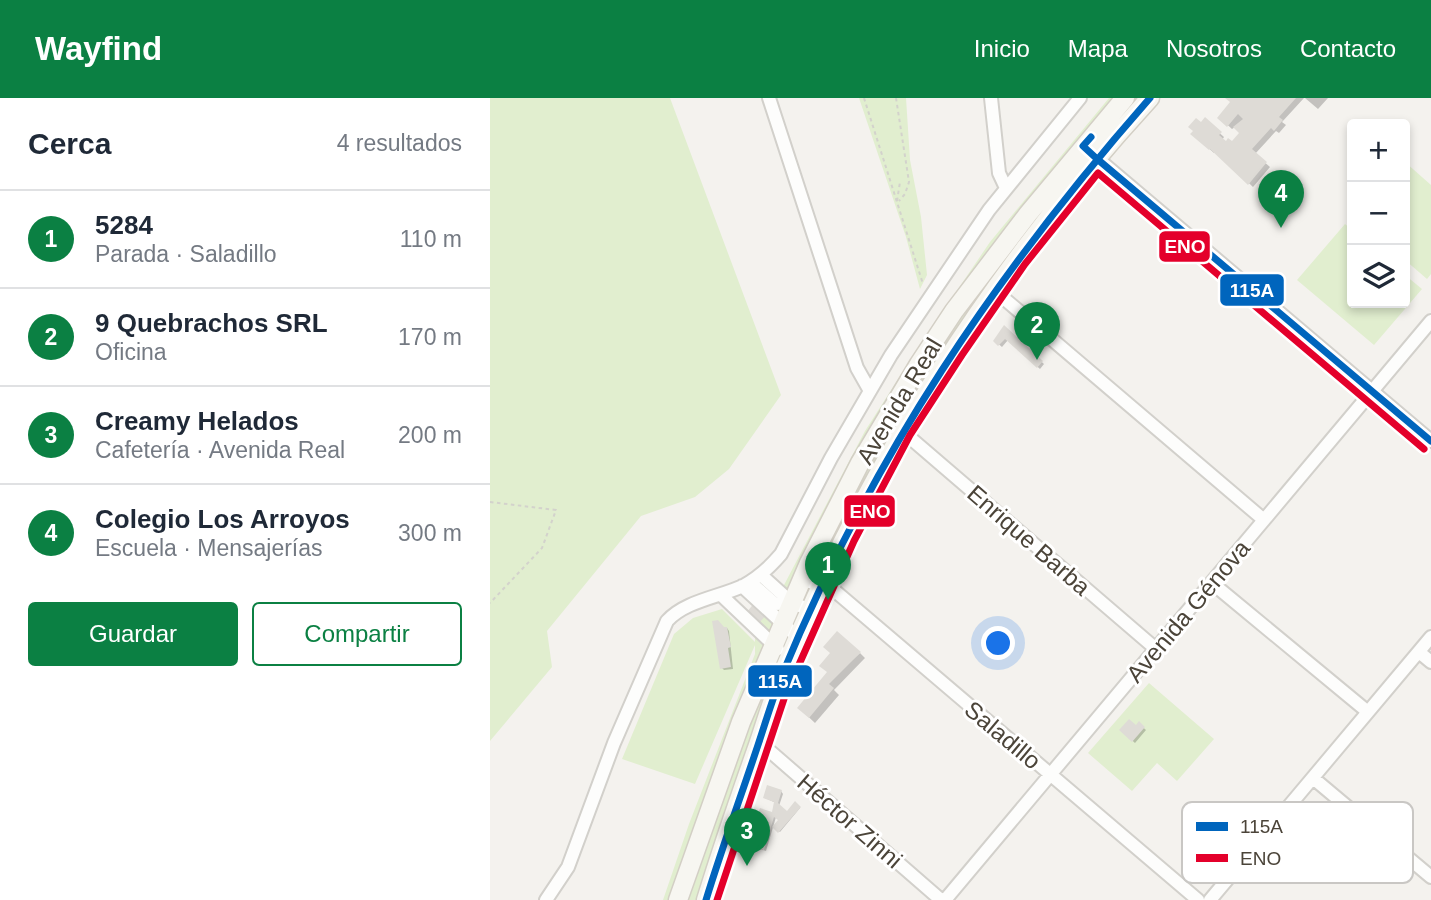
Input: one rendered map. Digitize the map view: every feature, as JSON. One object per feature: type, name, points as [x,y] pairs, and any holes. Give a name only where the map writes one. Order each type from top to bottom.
[{"type":"main road","name":"Avenida Real","points":[[706,900],[789,657],[845,536],[901,430],[994,290],[1060,202],[1125,98]]},
{"type":"main road","name":"Avenida Real","points":[[678,900],[731,748],[802,579],[860,463],[919,364],[986,270],[1090,152],[1150,98]]},
{"type":"street","points":[[769,98],[857,368],[870,391]]},
{"type":"street","points":[[991,98],[999,173],[1006,188]]},
{"type":"street","points":[[546,900],[568,867],[614,743],[667,621],[681,610],[751,581],[781,554],[870,391],[960,251],[1006,188],[1080,98]]},
{"type":"street","points":[[1090,152],[1431,441]]},
{"type":"street","points":[[994,290],[1264,520]]},
{"type":"street","name":"Avenida Génova","points":[[943,900],[1431,321]]},
{"type":"street","name":"Enrique Barba","points":[[901,430],[1156,649]]},
{"type":"street","name":"Saladillo","points":[[802,579],[835,591],[1198,900]]},
{"type":"street","points":[[751,581],[775,604],[792,603],[811,610]]},
{"type":"street","points":[[751,581],[783,624],[799,635]]},
{"type":"street","points":[[1212,583],[1368,712]]},
{"type":"street","points":[[722,595],[774,646],[789,657]]},
{"type":"street","points":[[1293,802],[1431,638]]},
{"type":"street","points":[[1419,652],[1431,662]]},
{"type":"street","name":"Héctor Zinni","points":[[758,743],[772,752],[943,900]]},
{"type":"street","points":[[1313,778],[1342,802]]},
{"type":"street","points":[[1413,862],[1431,877]]},
{"type":"street","points":[[1210,900],[1224,883]]},
{"type":"path","points":[[864,98],[920,279],[931,298]]},
{"type":"path","points":[[896,98],[909,183],[905,194],[897,202]]},
{"type":"path","points":[[897,202],[900,182]]},
{"type":"path","points":[[490,502],[556,510],[542,548],[490,603]]},
{"type":"green space","points":[[490,98],[670,98],[781,395],[729,469],[695,497],[641,516],[547,631],[552,667],[490,741]]},
{"type":"green space","points":[[859,98],[906,98],[910,160],[921,217],[927,275],[920,289],[906,237]]},
{"type":"green space","points":[[1109,98],[1125,98],[986,270],[821,539],[678,900],[663,900],[689,824],[755,654],[755,645],[695,784],[622,759],[674,634],[693,618],[722,609],[755,642],[755,634],[751,630],[784,585],[865,431],[916,351],[990,242]]},
{"type":"green space","points":[[1086,160],[1037,224],[820,578],[813,577],[811,575],[892,414],[1039,206]]},
{"type":"green space","points":[[1410,166],[1431,185],[1431,274],[1427,279],[1410,264]]},
{"type":"green space","points":[[1345,224],[1347,308],[1406,308],[1374,345],[1297,280]]},
{"type":"green space","points":[[1410,279],[1422,289],[1410,303]]},
{"type":"green space","points":[[774,662],[779,665],[701,900],[683,900],[702,840]]},
{"type":"green space","points":[[1149,683],[1214,739],[1177,781],[1157,763],[1132,791],[1088,753]]},
{"type":"building","points":[[1225,98],[1296,98],[1279,117],[1283,120],[1274,131],[1271,128],[1252,149],[1267,162],[1248,185],[1190,134],[1193,131],[1188,127],[1196,118],[1201,122],[1205,117],[1222,132],[1219,135],[1226,141],[1228,138],[1232,141],[1239,133],[1233,127],[1243,119],[1238,114],[1227,127],[1217,118],[1230,102]]},
{"type":"building","points":[[1004,325],[1043,361],[1037,368],[1005,339],[998,346],[993,341]]},
{"type":"building","points":[[755,602],[768,613],[759,623],[747,612]]},
{"type":"building","points":[[718,620],[727,627],[731,647],[728,648],[731,667],[720,669],[712,621]]},
{"type":"building","points":[[837,631],[861,652],[829,684],[834,688],[809,718],[797,708],[827,672],[819,666],[830,653],[823,647]]},
{"type":"building","points":[[1129,719],[1136,725],[1139,721],[1145,727],[1132,742],[1119,730]]},
{"type":"building","points":[[767,785],[782,790],[778,803],[787,811],[795,801],[801,807],[778,833],[772,827],[778,820],[774,817],[764,850],[748,845],[752,830],[764,833],[767,826],[755,822],[760,808],[772,812],[774,802],[763,798]]},
{"type":"transit line","name":"115A","points":[[706,900],[779,683],[817,595],[897,443],[989,300],[1093,164],[1150,98]]},
{"type":"transit line","name":"115A","points":[[1091,137],[1083,146],[1096,158],[1431,441]]},
{"type":"transit line","name":"ENO","points":[[717,900],[785,696],[854,541],[910,435],[962,355],[1025,264],[1098,173],[1424,449]]},
{"type":"place","name":"Colegio Los Arroyos","points":[[1281,228]]},
{"type":"place","name":"9 Quebrachos SRL","points":[[1037,360]]},
{"type":"place","name":"5284","points":[[828,600]]},
{"type":"place","name":"Creamy Helados","points":[[747,866]]}]
